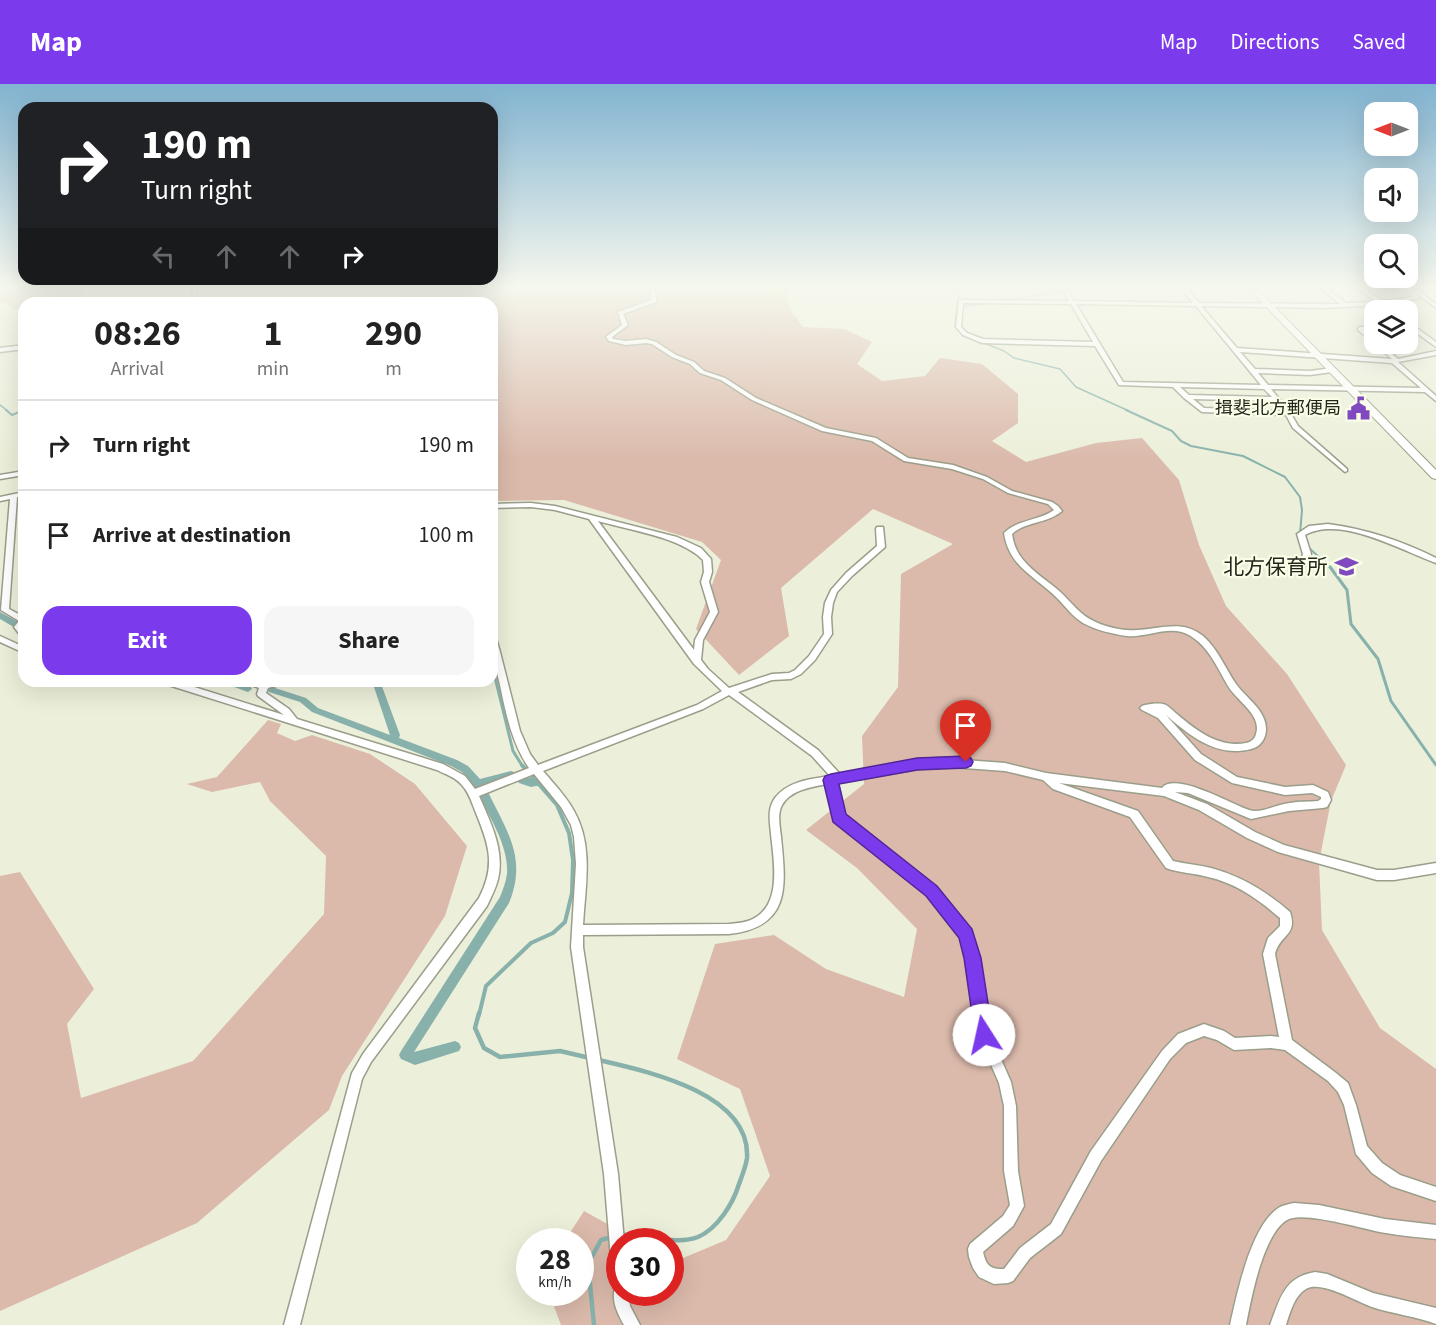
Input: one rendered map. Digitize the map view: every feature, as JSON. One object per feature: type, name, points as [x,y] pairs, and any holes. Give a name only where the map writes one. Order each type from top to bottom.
[{"type":"highway","points":[[1306,343],[1436,476]]},
{"type":"street","points":[[654,343],[674,356],[692,363],[702,372],[723,379],[754,399],[824,430],[874,439],[906,460],[953,466],[985,478],[1010,492],[1053,505],[1058,511],[1055,514],[1042,520],[1013,527],[1008,533],[1008,541],[1014,557],[1060,596],[1072,611],[1089,622],[1119,631],[1141,634],[1181,628],[1198,637],[1216,658],[1236,690],[1256,712],[1262,726],[1260,740],[1254,745],[1241,748],[1216,746],[1190,730],[1162,707],[1145,708],[1161,716],[1198,757],[1235,780],[1285,791],[1313,789],[1325,795],[1326,800],[1323,804],[1309,807],[1286,807],[1260,815],[1251,815],[1189,789],[1168,787],[1165,792]]},
{"type":"street","points":[[1055,343],[1096,344],[1121,384],[1436,392]]},
{"type":"street","points":[[1229,343],[1288,413],[1295,427],[1345,470]]},
{"type":"street","points":[[0,350],[18,348]]},
{"type":"street","points":[[1235,350],[1395,360],[1436,353]]},
{"type":"street","points":[[1388,354],[1436,399]]},
{"type":"street","points":[[1252,371],[1310,373],[1332,370]]},
{"type":"street","points":[[1174,385],[1202,410],[1288,413]]},
{"type":"street","points":[[1186,397],[1276,399]]},
{"type":"street","points":[[0,477],[18,474]]},
{"type":"street","points":[[0,499],[18,495]]},
{"type":"street","points":[[14,496],[5,610],[18,618]]},
{"type":"street","points":[[498,506],[539,505],[674,539],[704,554],[709,566],[705,582],[714,612],[699,640],[697,662]]},
{"type":"street","points":[[592,518],[697,662],[729,692],[815,753],[834,779],[839,818],[932,891],[966,934],[973,958],[984,1035],[1005,1082],[1010,1106],[1011,1171],[1017,1206],[1008,1221],[975,1249],[978,1265],[987,1275],[996,1278],[1008,1276],[1025,1254],[1056,1228],[1096,1156],[1166,1055],[1182,1038],[1204,1030],[1220,1035],[1234,1044],[1271,1042],[1287,1044],[1332,1077],[1343,1088],[1350,1105],[1361,1149],[1377,1168],[1396,1181],[1436,1194]]},
{"type":"street","points":[[1304,563],[1307,554],[1301,534],[1312,527],[1357,531],[1414,549],[1436,561]]},
{"type":"street","points":[[472,794],[700,707],[729,692],[772,677],[791,676],[806,664],[828,634],[825,614],[831,597],[846,575],[881,547],[880,530]]},
{"type":"street","points":[[0,639],[18,647]]},
{"type":"street","points":[[498,661],[519,740],[527,758],[561,798],[578,834],[581,875],[577,947],[611,1174],[615,1228]]},
{"type":"street","points":[[184,687],[440,767],[466,783],[495,852],[493,881],[483,902],[367,1058],[356,1077],[292,1325]]},
{"type":"street","points":[[264,687],[261,694],[286,711],[294,721]]},
{"type":"street","points":[[577,930],[729,929],[751,925],[765,917],[774,904],[780,884],[776,805],[791,790],[805,784],[937,762],[997,766],[1046,777],[1165,792],[1203,807],[1270,844],[1322,861],[1377,875],[1394,875],[1436,868]]},
{"type":"street","points":[[1046,777],[1056,786],[1134,814],[1170,865],[1211,873],[1241,884],[1266,897],[1286,916],[1286,928],[1272,942],[1269,954],[1287,1044]]},
{"type":"street","points":[[1238,1325],[1264,1236],[1275,1219],[1287,1211],[1326,1213],[1385,1226],[1436,1232]]},
{"type":"street","points":[[1278,1325],[1283,1309],[1297,1285],[1308,1279],[1323,1279],[1370,1299],[1436,1316]]},
{"type":"street","points":[[623,1306],[632,1325]]},
{"type":"shaded area","points":[[498,343],[871,343],[857,364],[882,381],[925,376],[940,358],[982,364],[1018,394],[1018,423],[992,441],[1026,462],[1096,443],[1142,438],[1179,480],[1199,545],[1226,606],[1287,674],[1346,765],[1331,801],[1319,862],[1322,930],[1380,1028],[1436,1069],[1436,1325],[561,1325],[554,1306],[594,1306],[594,1228],[573,1228],[584,1211],[615,1228],[606,1228],[606,1306],[684,1306],[684,1258],[726,1240],[770,1176],[740,1089],[677,1059],[715,944],[774,935],[826,969],[904,997],[917,929],[857,868],[806,830],[864,784],[862,736],[898,687],[901,574],[953,544],[873,509],[781,588],[789,636],[739,675],[696,629],[721,560],[702,542],[564,500],[498,501]]},
{"type":"shaded area","points":[[268,720],[281,724],[277,733],[295,741],[312,735],[370,754],[415,784],[467,846],[445,916],[342,1076],[329,1110],[197,1223],[0,1311],[0,876],[20,872],[94,989],[67,1024],[81,1098],[193,1061],[324,914],[326,856],[270,801],[260,782],[212,792],[187,784],[217,777]]},
{"type":"waterway","points":[[984,343],[1014,358],[1060,369],[1076,387],[1129,411]]},
{"type":"waterway","points":[[0,405],[8,411]]},
{"type":"waterway","points":[[6,410],[12,415],[18,412]]},
{"type":"waterway","points":[[1126,410],[1172,431],[1181,441],[1191,446],[1243,456],[1285,477],[1300,497],[1302,510],[1300,534]]},
{"type":"waterway","points":[[1308,547],[1330,568]]},
{"type":"waterway","points":[[1330,568],[1347,590],[1351,624],[1378,659],[1391,701],[1436,765]]},
{"type":"waterway","points":[[0,615],[15,624]]},
{"type":"waterway","points":[[242,687],[248,689]]},
{"type":"waterway","points":[[378,687],[395,735],[394,739]]},
{"type":"waterway","points":[[497,687],[513,751],[523,767]]},
{"type":"waterway","points":[[272,690],[303,700],[315,710],[454,763],[465,769],[478,784],[511,775]]},
{"type":"waterway","points":[[479,1015],[486,986],[531,943],[553,933],[565,922],[572,893],[573,860],[569,833],[557,805],[522,765]]},
{"type":"waterway","points":[[522,780],[531,783],[538,782]]},
{"type":"waterway","points":[[455,1047],[415,1059],[405,1055],[505,899],[509,887],[512,871],[509,849],[485,797]]},
{"type":"waterway","points":[[479,1013],[475,1028],[484,1048],[500,1057],[560,1051],[590,1058]]},
{"type":"waterway","points":[[599,1060],[643,1071],[692,1089],[714,1101],[732,1117],[744,1136],[747,1158],[745,1168],[728,1207],[712,1228],[698,1237],[684,1240]]},
{"type":"waterway","points":[[594,1325],[588,1264],[601,1240],[606,1239]]},
{"type":"place","name":"揖斐北方郵便局","points":[[1359,408]]},
{"type":"place","name":"北方保育所","points":[[1346,567]]},
{"type":"route","points":[[966,762],[917,764],[831,780],[839,818],[932,891],[956,918],[966,934],[973,958],[984,1035]]}]
